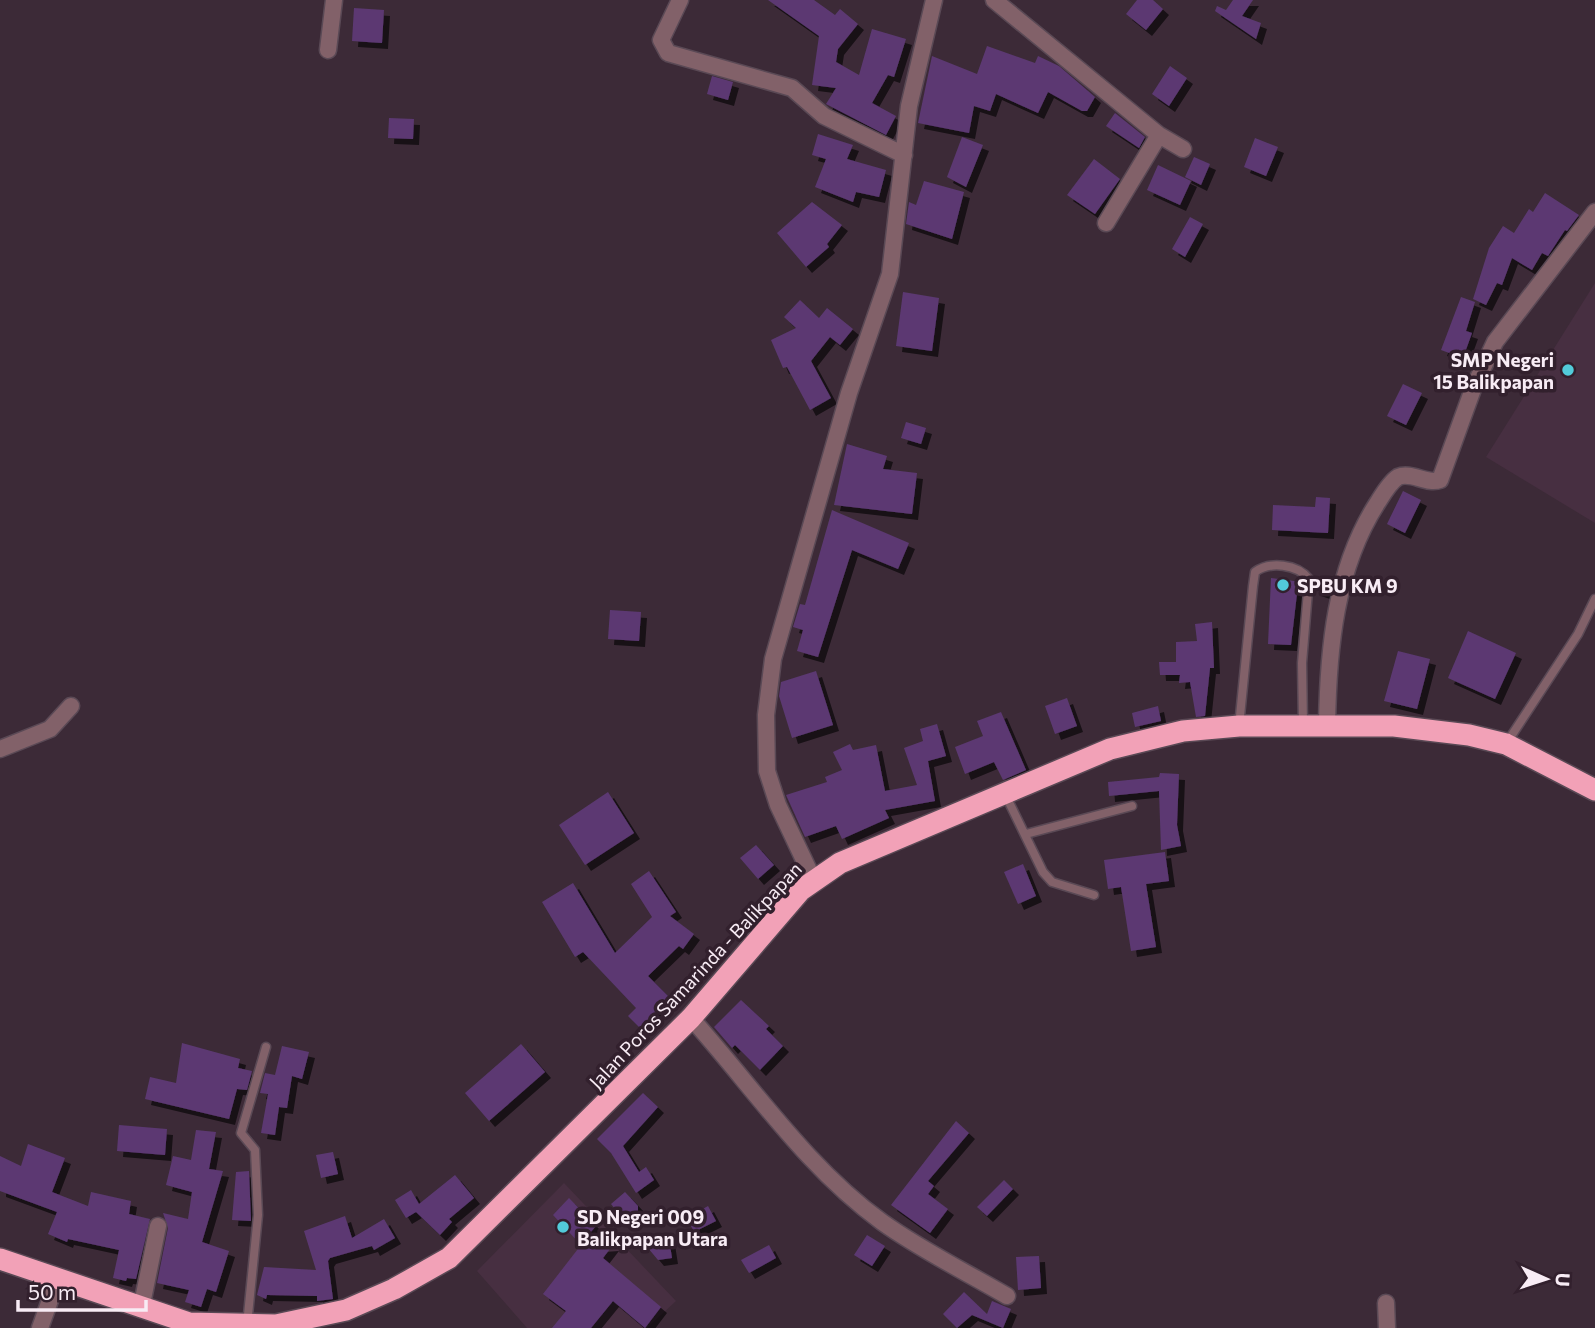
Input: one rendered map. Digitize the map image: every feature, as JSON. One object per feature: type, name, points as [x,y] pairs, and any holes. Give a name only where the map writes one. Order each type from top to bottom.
[{"type":"highway","name":"Jalan Poros Samarinda - Balikpapan","points":[[0,1259],[57,1281],[189,1323],[277,1326],[346,1310],[394,1289],[449,1258],[691,1018],[813,879],[840,863],[1110,749],[1183,731],[1239,726],[1394,726],[1469,735],[1506,744],[1595,790]]},
{"type":"street","points":[[328,50],[334,0]]},
{"type":"street","points":[[680,0],[661,40],[668,53],[792,88],[824,116],[904,155]]},
{"type":"street","points":[[813,879],[778,805],[768,771],[766,715],[773,659],[849,393],[890,274],[909,106],[934,0]]},
{"type":"street","points":[[994,0],[1159,135],[1183,149]]},
{"type":"street","points":[[1106,223],[1159,135]]},
{"type":"street","points":[[1327,726],[1329,655],[1338,602],[1366,520],[1396,478],[1405,475],[1433,482],[1440,480],[1473,389],[1495,342],[1595,212]]},
{"type":"street","points":[[0,749],[50,729],[71,706]]},
{"type":"street","points":[[691,1018],[803,1151],[860,1204],[918,1244],[1007,1296]]},
{"type":"street","points":[[141,1309],[158,1226]]},
{"type":"street","points":[[40,1328],[57,1281]]},
{"type":"street","points":[[1386,1303],[1387,1328]]},
{"type":"lane","points":[[1239,726],[1252,586],[1255,572],[1264,566],[1295,568],[1309,579],[1302,663],[1303,727]]},
{"type":"lane","points":[[1506,744],[1578,634],[1595,599]]},
{"type":"lane","points":[[1005,794],[1043,872],[1052,883],[1094,895]]},
{"type":"lane","points":[[1026,834],[1132,806]]},
{"type":"lane","points":[[247,1325],[258,1202],[256,1150],[241,1133],[266,1047]]},
{"type":"shaded area","name":"SMP Negeri 15 Balikpapan","points":[[1595,283],[1595,523],[1486,457]]},
{"type":"shaded area","name":"SD Negeri 009 Balikpapan Utara","points":[[564,1183],[676,1301],[647,1328],[527,1328],[477,1271]]},
{"type":"building","points":[[768,0],[814,0],[835,15],[840,9],[858,24],[838,49],[836,62],[859,75],[872,29],[906,39],[894,77],[888,75],[872,103],[896,116],[886,135],[826,104],[836,88],[812,85],[819,36]]},
{"type":"building","points":[[1137,0],[1153,0],[1163,9],[1146,30],[1126,14]]},
{"type":"building","points":[[1233,0],[1253,0],[1242,16],[1261,23],[1256,39],[1215,11],[1217,6],[1226,10]]},
{"type":"building","points":[[354,8],[384,10],[382,43],[352,41]]},
{"type":"building","points":[[987,46],[1035,63],[1038,56],[1059,66],[1095,97],[1087,111],[1082,111],[1048,92],[1038,113],[996,94],[990,111],[974,106],[969,133],[918,123],[932,56],[977,74]]},
{"type":"building","points":[[1170,66],[1187,78],[1169,106],[1152,94]]},
{"type":"building","points":[[712,76],[733,82],[728,100],[707,94]]},
{"type":"building","points":[[1115,113],[1145,137],[1139,148],[1106,126]]},
{"type":"building","points":[[389,118],[414,119],[413,139],[388,138]]},
{"type":"building","points":[[818,134],[853,145],[847,159],[886,170],[879,197],[856,192],[853,202],[815,187],[826,159],[812,155]]},
{"type":"building","points":[[962,137],[983,145],[966,187],[947,177]]},
{"type":"building","points":[[1255,138],[1278,147],[1266,176],[1244,167]]},
{"type":"building","points":[[1194,157],[1210,164],[1201,185],[1185,177]]},
{"type":"building","points":[[1094,159],[1120,179],[1095,214],[1067,195]]},
{"type":"building","points":[[1158,165],[1191,181],[1180,205],[1147,190]]},
{"type":"building","points":[[924,181],[964,192],[952,239],[906,224],[909,202],[916,205]]},
{"type":"building","points":[[1545,193],[1579,215],[1567,231],[1565,230],[1548,256],[1542,253],[1532,270],[1512,258],[1502,285],[1497,283],[1486,305],[1473,299],[1489,248],[1503,226],[1514,233],[1529,209],[1533,212]]},
{"type":"building","points":[[812,202],[842,225],[827,244],[829,247],[806,267],[777,233]]},
{"type":"building","points":[[1190,217],[1203,224],[1185,257],[1172,249]]},
{"type":"building","points":[[903,292],[939,298],[932,351],[896,346]]},
{"type":"building","points":[[1461,297],[1475,302],[1466,331],[1472,333],[1463,358],[1441,350]]},
{"type":"building","points":[[800,300],[819,318],[827,308],[853,329],[840,345],[830,337],[811,361],[831,398],[810,410],[787,367],[783,368],[771,340],[796,328],[784,317]]},
{"type":"building","points":[[1403,384],[1422,393],[1406,425],[1387,416]]},
{"type":"building","points":[[906,422],[926,428],[921,444],[901,438]]},
{"type":"building","points":[[847,444],[887,456],[883,469],[917,473],[912,514],[834,505]]},
{"type":"building","points":[[1403,491],[1421,500],[1405,533],[1387,524]]},
{"type":"building","points":[[1316,497],[1330,498],[1328,533],[1272,530],[1273,505],[1315,507]]},
{"type":"building","points":[[832,510],[909,543],[898,569],[852,550],[818,657],[797,651],[803,630],[793,627],[800,604],[805,605]]},
{"type":"building","points":[[1271,578],[1302,582],[1302,586],[1298,585],[1291,645],[1268,644]]},
{"type":"building","points":[[1316,580],[1333,581],[1330,595],[1315,590]]},
{"type":"building","points":[[610,610],[641,612],[639,641],[608,639]]},
{"type":"building","points":[[1212,622],[1214,668],[1210,668],[1205,716],[1196,717],[1190,682],[1179,683],[1180,675],[1160,675],[1159,662],[1176,662],[1176,642],[1197,641],[1195,624]]},
{"type":"building","points":[[1468,631],[1516,653],[1495,699],[1448,678]]},
{"type":"building","points":[[1398,651],[1430,659],[1417,709],[1384,701]]},
{"type":"building","points":[[816,671],[833,725],[792,738],[779,696],[781,682]]},
{"type":"building","points":[[1067,698],[1077,726],[1055,734],[1045,706]]},
{"type":"building","points":[[1158,706],[1161,721],[1135,727],[1132,713]]},
{"type":"building","points":[[1001,712],[1026,770],[1003,780],[994,762],[965,774],[955,747],[983,736],[977,721]]},
{"type":"building","points":[[937,724],[946,756],[928,761],[935,801],[885,810],[889,818],[842,839],[836,826],[805,837],[786,795],[827,782],[825,777],[842,770],[833,752],[850,744],[853,750],[876,745],[885,791],[917,785],[904,748],[923,741],[920,729]]},
{"type":"building","points":[[1160,773],[1179,774],[1177,825],[1181,846],[1161,850],[1159,791],[1109,796],[1108,782],[1159,777]]},
{"type":"building","points":[[608,792],[634,833],[585,865],[559,825]]},
{"type":"building","points":[[756,845],[774,865],[758,879],[740,858]]},
{"type":"building","points":[[1165,852],[1169,881],[1146,884],[1156,947],[1131,951],[1121,887],[1108,889],[1104,860]]},
{"type":"building","points":[[1023,864],[1036,896],[1018,904],[1004,872]]},
{"type":"building","points":[[649,871],[676,912],[670,916],[694,934],[683,949],[679,946],[648,976],[671,999],[642,1030],[628,1016],[636,1008],[583,952],[575,957],[542,902],[573,883],[615,953],[652,917],[631,884]]},
{"type":"building","points":[[741,1000],[769,1026],[766,1029],[783,1046],[760,1070],[735,1045],[732,1048],[714,1027]]},
{"type":"building","points":[[182,1043],[240,1059],[238,1068],[252,1071],[247,1090],[237,1089],[229,1119],[145,1099],[150,1077],[176,1083]]},
{"type":"building","points":[[521,1044],[545,1072],[489,1121],[465,1093]]},
{"type":"building","points":[[282,1046],[309,1052],[302,1079],[292,1076],[287,1108],[279,1107],[275,1135],[261,1133],[268,1094],[260,1093],[265,1073],[275,1075]]},
{"type":"building","points":[[643,1093],[658,1107],[623,1146],[639,1172],[646,1167],[654,1180],[636,1193],[611,1153],[597,1139]]},
{"type":"building","points":[[956,1121],[969,1133],[928,1181],[934,1186],[928,1194],[948,1209],[930,1233],[891,1205]]},
{"type":"building","points":[[119,1125],[167,1129],[165,1155],[117,1151]]},
{"type":"building","points":[[196,1130],[216,1132],[209,1169],[223,1171],[202,1242],[229,1251],[216,1292],[207,1289],[201,1307],[185,1302],[189,1290],[157,1283],[168,1228],[163,1213],[188,1219],[192,1192],[166,1185],[173,1156],[191,1160]]},
{"type":"building","points":[[28,1144],[65,1158],[52,1192],[88,1206],[91,1192],[131,1201],[129,1214],[150,1219],[136,1279],[127,1278],[126,1281],[113,1278],[119,1250],[68,1239],[67,1242],[48,1234],[57,1212],[0,1191],[0,1156],[21,1166]]},
{"type":"building","points":[[333,1152],[338,1174],[321,1178],[316,1155]]},
{"type":"building","points":[[249,1171],[251,1221],[232,1220],[236,1172]]},
{"type":"building","points":[[455,1175],[474,1198],[449,1219],[452,1222],[440,1235],[416,1212],[406,1218],[395,1200],[411,1190],[419,1204]]},
{"type":"building","points":[[1004,1180],[1013,1189],[987,1216],[977,1207]]},
{"type":"building","points":[[625,1192],[638,1206],[638,1212],[626,1222],[611,1204]]},
{"type":"building","points":[[569,1198],[596,1226],[589,1234],[601,1244],[598,1246],[613,1245],[603,1258],[661,1307],[645,1328],[613,1301],[591,1328],[552,1328],[566,1311],[543,1294],[581,1245],[553,1215]]},
{"type":"building","points":[[708,1206],[716,1221],[694,1232],[687,1218]]},
{"type":"building","points":[[345,1216],[352,1238],[384,1219],[395,1238],[374,1250],[372,1246],[330,1258],[328,1261],[333,1299],[317,1301],[317,1296],[267,1295],[266,1299],[257,1295],[264,1267],[316,1270],[304,1231]]},
{"type":"building","points":[[867,1235],[885,1246],[872,1266],[854,1255]]},
{"type":"building","points":[[669,1239],[672,1258],[658,1260],[643,1242]]},
{"type":"building","points":[[769,1245],[776,1258],[749,1273],[741,1260]]},
{"type":"building","points":[[1039,1256],[1041,1288],[1018,1290],[1016,1257]]},
{"type":"building","points":[[964,1292],[987,1314],[992,1301],[1011,1309],[1003,1328],[972,1315],[957,1328],[943,1314]]},
{"type":"place","name":"SMP Negeri 15 Balikpapan","points":[[1568,370]]},
{"type":"place","name":"SPBU KM 9","points":[[1283,585]]},
{"type":"place","name":"SD Negeri 009 Balikpapan Utara","points":[[563,1227]]}]
